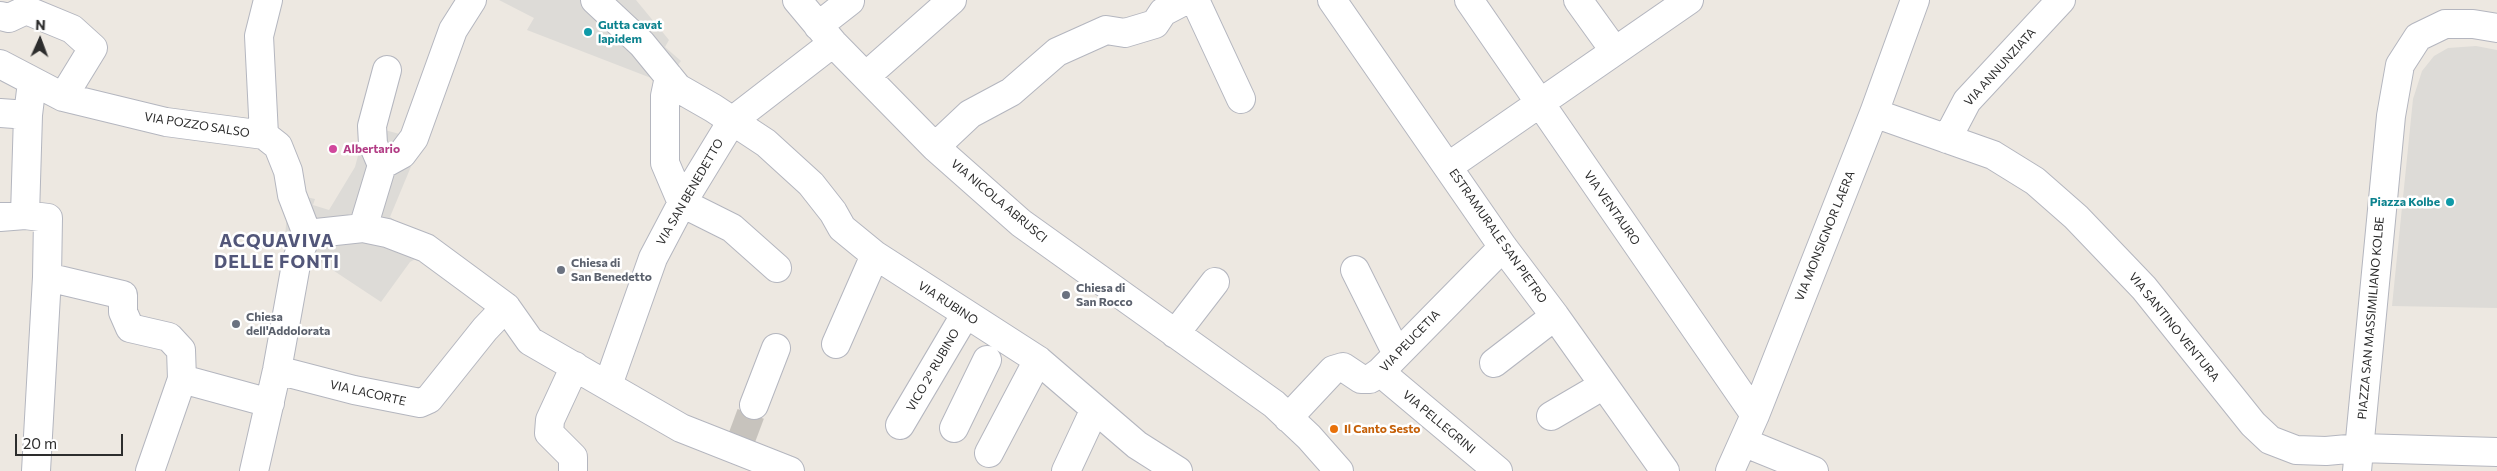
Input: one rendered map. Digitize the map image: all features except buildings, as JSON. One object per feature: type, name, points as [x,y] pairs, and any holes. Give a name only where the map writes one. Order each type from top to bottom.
[{"type":"street","points":[[264,135],[259,36],[268,0]]},
{"type":"street","points":[[382,165],[402,154],[414,138],[453,30],[472,0]]},
{"type":"street","name":"VIA RUBINO","points":[[595,0],[642,44],[678,88],[766,143],[811,184],[833,212],[842,228],[875,255],[965,315],[993,347],[1038,360],[1094,411],[1137,445],[1178,471]]},
{"type":"street","name":"VIA NICOLA ABRUSCI","points":[[797,0],[825,34],[934,147],[1020,223],[1274,404],[1339,471]]},
{"type":"street","points":[[866,76],[952,0]]},
{"type":"street","points":[[934,147],[970,114],[1011,92],[1057,52],[1106,30],[1125,33],[1156,24],[1163,12],[1186,0]]},
{"type":"street","points":[[1195,0],[1242,99]]},
{"type":"street","name":"ESTRAMURALE SAN PIETRO","points":[[1332,0],[1449,166],[1503,247],[1555,316],[1665,471]]},
{"type":"street","name":"VIA VENTAURO","points":[[1469,0],[1755,415]]},
{"type":"street","points":[[1578,0],[1614,50]]},
{"type":"street","points":[[1449,166],[1614,50],[1689,0]]},
{"type":"street","name":"VIA MONSIGNOR LAERA","points":[[1730,471],[1755,415],[1874,113],[1915,0]]},
{"type":"street","name":"VIA ANNUNZIATA","points":[[1947,139],[1967,101],[2061,0]]},
{"type":"street","name":"VIA SAN BENEDETTO","points":[[608,385],[654,258],[682,203],[732,121],[825,34],[850,1]]},
{"type":"street","points":[[0,16],[9,18],[26,10],[72,29],[93,48],[62,98]]},
{"type":"street","name":"PIAZZA SAN MASSIMILIANO KOLBE","points":[[2358,460],[2390,116],[2400,65],[2418,37],[2445,24],[2473,24],[2497,28]]},
{"type":"street","name":"VIA POZZO SALSO","points":[[0,64],[62,98],[166,122],[264,135],[278,146],[288,171],[292,196],[306,234]]},
{"type":"street","points":[[363,228],[382,165],[373,144],[372,126],[387,70]]},
{"type":"street","points":[[669,77],[665,96],[665,163],[682,203],[732,228],[777,268]]},
{"type":"street","points":[[32,82],[12,216],[48,218],[47,277],[36,471]]},
{"type":"street","points":[[0,113],[28,115]]},
{"type":"street","name":"VIA SANTINO VENTURA","points":[[1874,113],[1993,155],[2035,181],[2076,217],[2144,288],[2253,424],[2270,440],[2296,450],[2326,451],[2358,460],[2497,452]]},
{"type":"street","points":[[254,471],[277,370],[298,260],[306,234],[363,228],[387,233],[426,248],[506,307],[530,342],[681,428],[739,446],[790,471]]},
{"type":"street","name":"VIA PEUCETIA","points":[[1288,418],[1333,370],[1343,367],[1361,379],[1370,379],[1389,363],[1503,247]]},
{"type":"street","points":[[836,344],[875,255]]},
{"type":"street","points":[[1355,270],[1389,363]]},
{"type":"street","points":[[47,277],[124,295],[123,312],[130,328],[169,337],[181,350],[182,379],[150,471]]},
{"type":"street","points":[[1174,334],[1215,282]]},
{"type":"street","name":"VIA LACORTE","points":[[277,370],[354,390],[420,403],[429,399],[485,329],[506,307]]},
{"type":"street","name":"VICO 2° RUBINO","points":[[900,425],[965,315]]},
{"type":"street","points":[[1494,363],[1555,316]]},
{"type":"street","points":[[954,428],[993,347]]},
{"type":"street","points":[[754,405],[776,348]]},
{"type":"street","points":[[988,453],[1038,360]]},
{"type":"street","name":"VIA PELLEGRINI","points":[[1389,363],[1498,471]]},
{"type":"street","points":[[573,471],[573,457],[549,433],[550,420],[575,366]]},
{"type":"street","points":[[182,379],[270,403]]},
{"type":"street","points":[[1551,416],[1604,385]]},
{"type":"street","points":[[1066,471],[1094,411]]},
{"type":"street","points":[[1743,442],[1814,471]]},
{"type":"shaded area","points":[[499,0],[636,0],[669,40],[665,47],[681,61],[664,83],[527,30],[534,18]]},
{"type":"shaded area","name":"Piazza Kolbe","points":[[2476,46],[2497,50],[2497,308],[2392,306],[2413,99],[2422,71],[2434,56],[2448,48]]},
{"type":"shaded area","points":[[366,125],[422,140],[390,217],[409,230],[423,255],[410,262],[381,302],[316,259],[312,263],[284,257],[287,208],[298,195],[315,199],[313,205],[329,210],[355,167]]},
{"type":"tunnel","points":[[741,440],[754,405]]},
{"type":"place","name":"Gutta cavat lapidem","points":[[588,32]]},
{"type":"place","name":"Albertario","points":[[333,149]]},
{"type":"place","name":"Piazza Kolbe","points":[[2450,202]]},
{"type":"place","name":"Chiesa di San Benedetto","points":[[561,270]]},
{"type":"place","name":"Chiesa di San Rocco","points":[[1066,295]]},
{"type":"place","name":"Chiesa dell'Addolorata","points":[[236,324]]},
{"type":"place","name":"Il Canto Sesto","points":[[1334,429]]},
{"type":"district","name":"ACQUAVIVA DELLE FONTI","points":[[277,251]]}]
